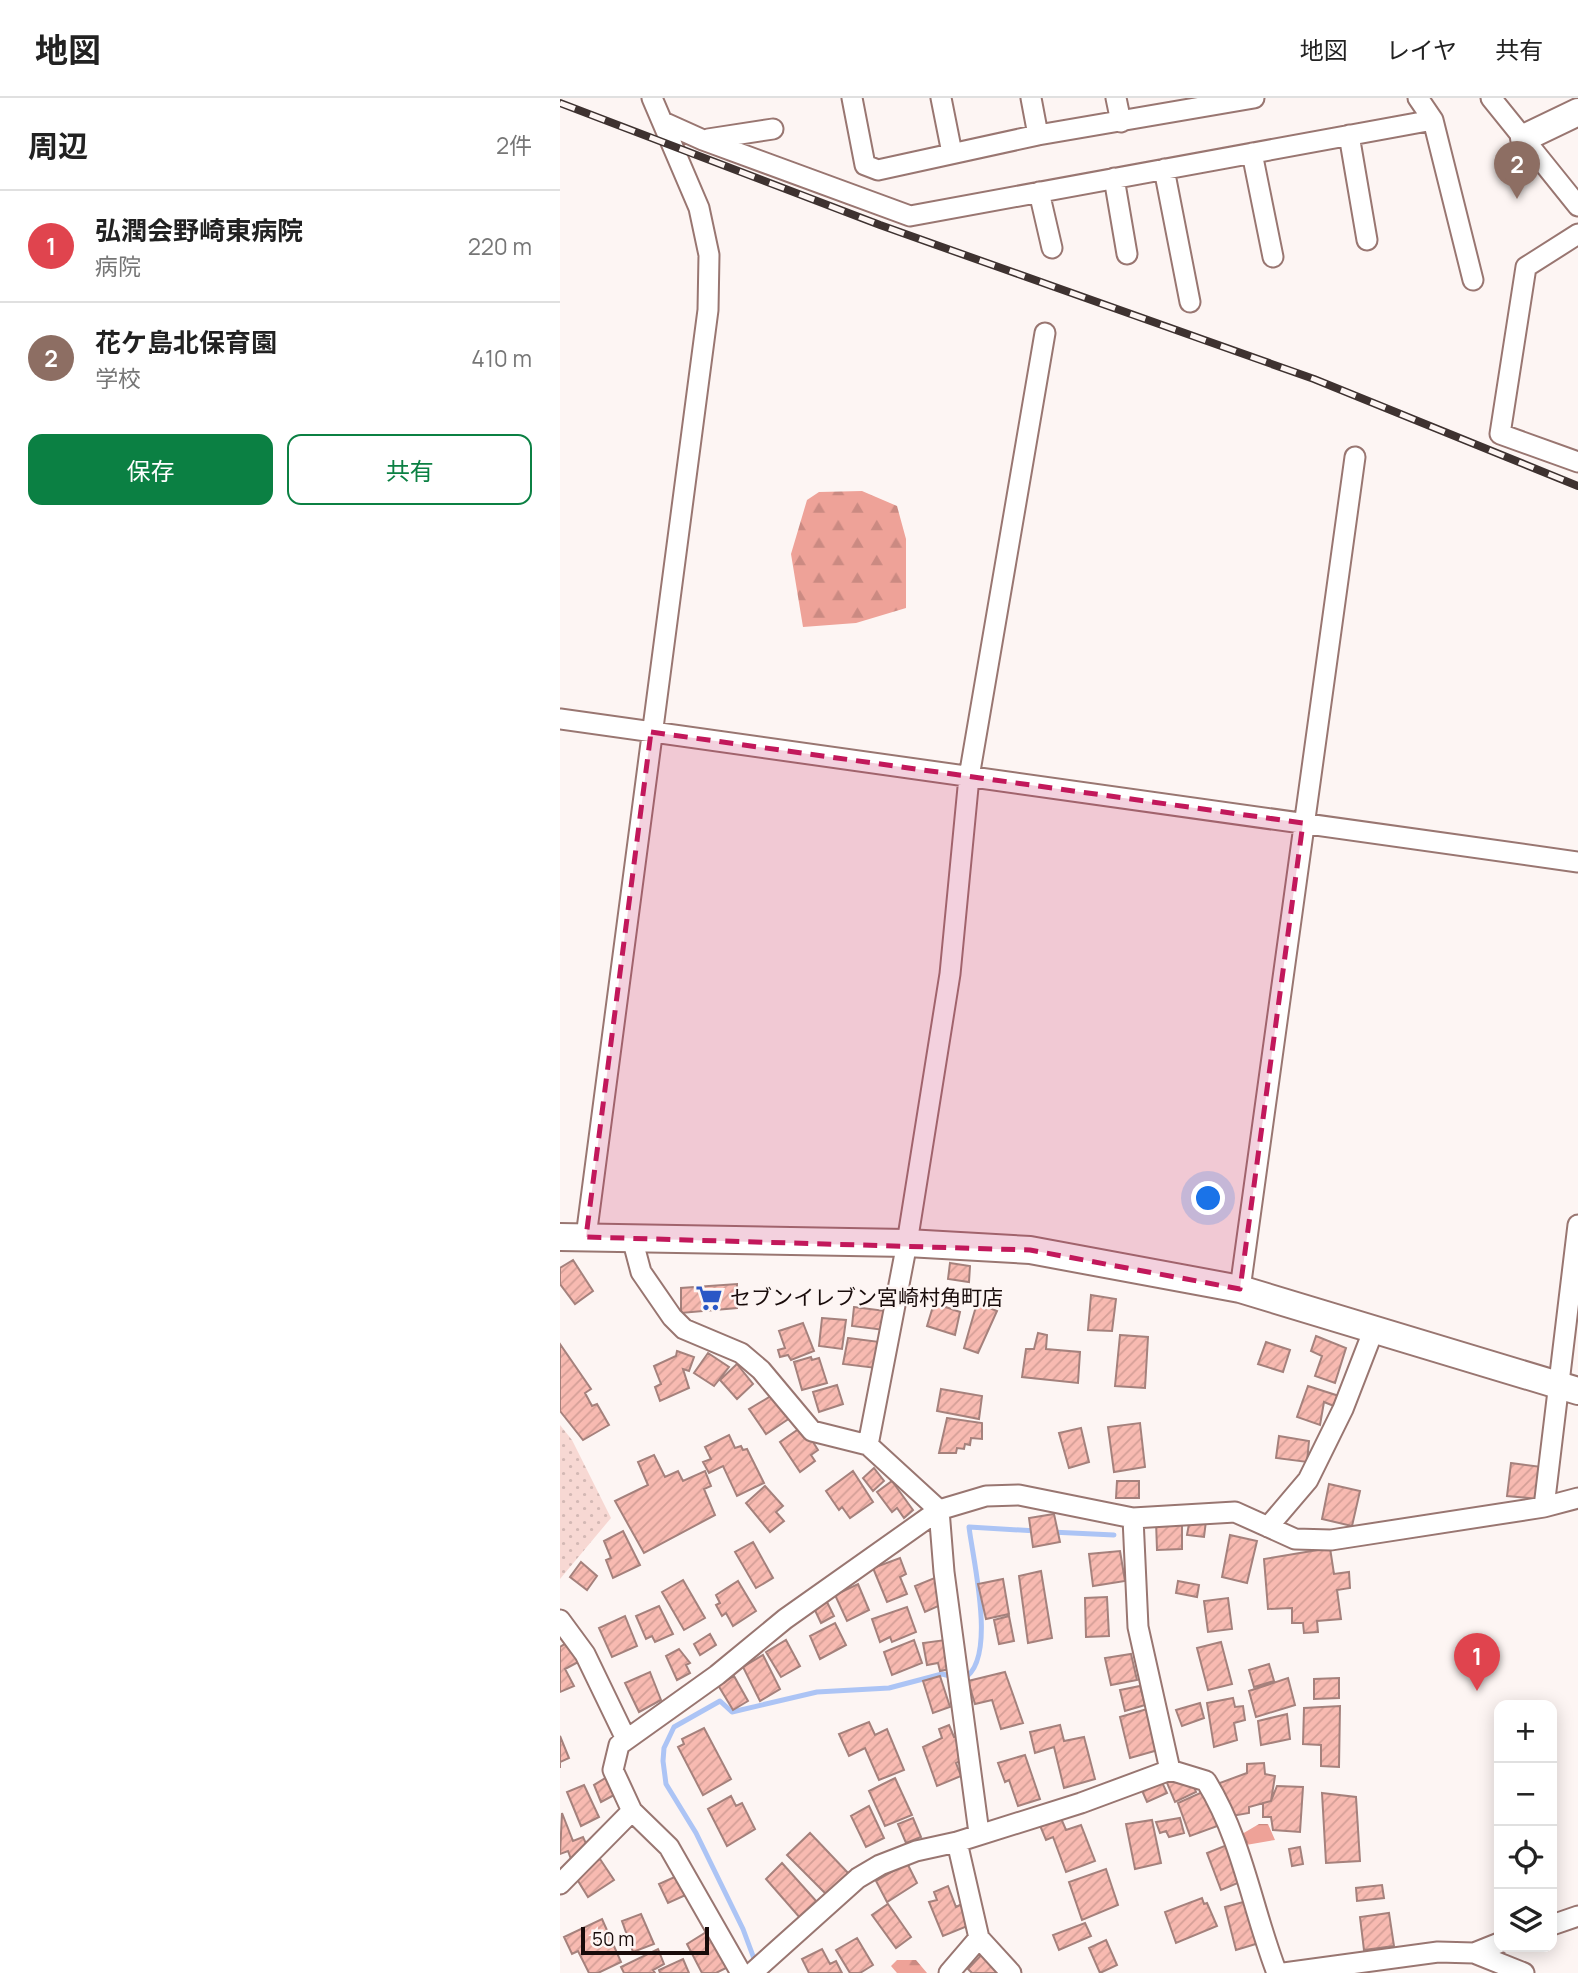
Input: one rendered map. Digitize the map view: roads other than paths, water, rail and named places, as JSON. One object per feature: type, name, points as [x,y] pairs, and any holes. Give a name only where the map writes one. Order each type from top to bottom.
[{"type":"street","points":[[652,98],[699,208],[709,256],[708,310],[650,732],[573,1237],[907,1243],[1030,1250],[1240,1289],[1567,1388]]},
{"type":"street","points":[[852,98],[865,165],[878,170],[1038,135],[1121,122],[1207,102],[1254,98]]},
{"type":"street","points":[[941,98],[952,153]]},
{"type":"street","points":[[1031,98],[1038,135]]},
{"type":"street","points":[[1116,98],[1121,122]]},
{"type":"street","points":[[1418,98],[1433,120],[1473,280]]},
{"type":"street","points":[[1491,98],[1578,206]]},
{"type":"street","points":[[1524,138],[1578,112]]},
{"type":"street","points":[[663,122],[703,140],[910,216],[1433,120]]},
{"type":"street","points":[[703,140],[773,129]]},
{"type":"street","points":[[1349,135],[1367,240]]},
{"type":"street","points":[[1252,153],[1273,257]]},
{"type":"street","points":[[1164,169],[1190,302]]},
{"type":"street","points":[[1114,178],[1127,254]]},
{"type":"street","points":[[1040,192],[1052,248]]},
{"type":"street","points":[[1578,234],[1527,267],[1500,433],[1578,462]]},
{"type":"street","points":[[869,1445],[907,1243],[950,974],[969,777],[1045,333]]},
{"type":"street","points":[[1240,1289],[1355,457]]},
{"type":"street","points":[[560,719],[1578,862]]},
{"type":"street","points":[[1544,1507],[1567,1388],[1578,1225]]},
{"type":"street","points":[[632,1238],[641,1272],[672,1317],[684,1329],[741,1353],[761,1370],[812,1431],[869,1445],[939,1510],[956,1666],[979,1833]]},
{"type":"street","points":[[1268,1527],[1308,1480],[1343,1409],[1374,1328]]},
{"type":"street","points":[[1277,1973],[1235,1837],[1218,1800],[1206,1781],[1170,1770],[957,1842],[916,1851],[860,1876],[740,1972],[669,1847],[632,1811],[612,1770],[619,1745],[717,1675],[785,1619],[939,1510],[986,1496],[1019,1495],[1133,1518],[1235,1512],[1295,1539],[1331,1540],[1544,1507],[1578,1498]]},
{"type":"street","points":[[1133,1518],[1138,1627],[1170,1770]]},
{"type":"street","points":[[560,1620],[585,1654],[626,1739]]},
{"type":"street","points":[[560,1884],[632,1811]]},
{"type":"street","points":[[957,1842],[979,1938],[1012,1973]]},
{"type":"street","points":[[1557,1923],[1578,1916]]},
{"type":"street","points":[[949,1973],[979,1938]]},
{"type":"street","points":[[1284,1973],[1406,1955],[1474,1953],[1494,1945]]},
{"type":"street","points":[[1474,1953],[1524,1973]]},
{"type":"waterway","points":[[963,1679],[973,1669],[979,1652],[981,1632],[981,1609],[969,1527],[1037,1531]]},
{"type":"waterway","points":[[1051,1532],[1114,1535]]},
{"type":"waterway","points":[[756,1964],[743,1929],[696,1833],[666,1784],[664,1748],[674,1727],[720,1701],[732,1712],[817,1692],[889,1688],[942,1674],[954,1677]]},
{"type":"railway","points":[[560,103],[880,225],[1314,379],[1578,486]]},
{"type":"place","name":"花ケ島北保育園","points":[[1517,199]]},
{"type":"place","name":"セブンイレブン宮崎村角町店","points":[[709,1298]]},
{"type":"place","name":"弘潤会野崎東病院","points":[[1477,1691]]}]
